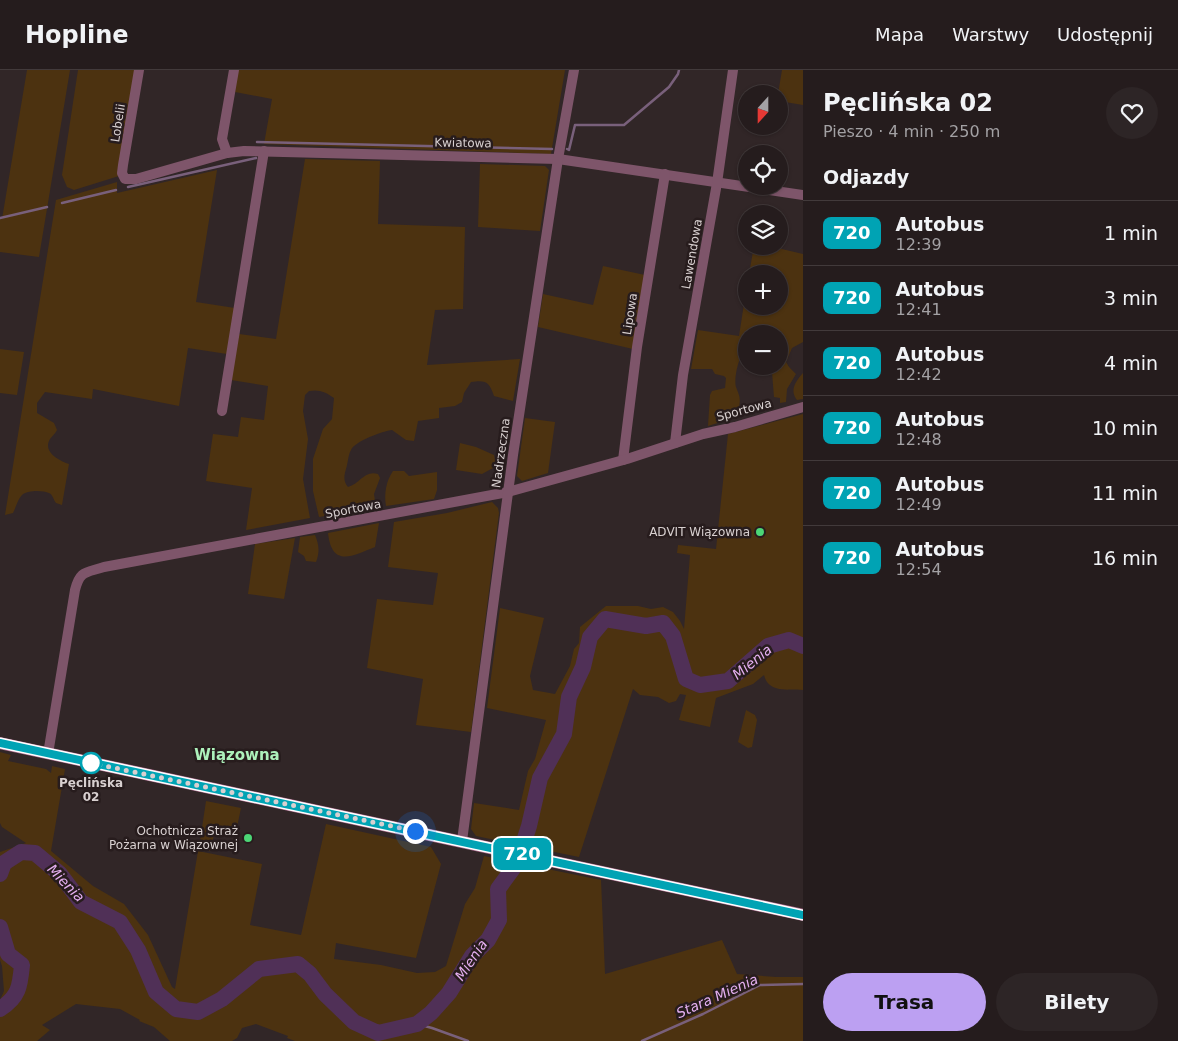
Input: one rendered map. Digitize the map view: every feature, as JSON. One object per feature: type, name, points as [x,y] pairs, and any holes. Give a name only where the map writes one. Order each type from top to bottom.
[{"type":"street","name":"Lobelii","points":[[124,179],[122,173],[123,165],[139,70]]},
{"type":"street","points":[[227,153],[222,139],[234,70]]},
{"type":"street","name":"Nadrzeczna","points":[[462,842],[508,492],[558,159],[574,70]]},
{"type":"street","name":"Lawendowa","points":[[675,443],[683,375],[717,183],[733,70]]},
{"type":"street","name":"Kwiatowa","points":[[124,179],[136,179],[227,153],[264,151],[558,159],[803,195]]},
{"type":"street","points":[[222,411],[264,151]]},
{"type":"street","name":"Lipowa","points":[[624,460],[637,347],[665,174]]},
{"type":"street","name":"Sportowa","points":[[48,754],[75,590],[79,577],[82,574],[104,567],[508,492],[803,407]]},
{"type":"street","points":[[0,743],[803,915]]},
{"type":"shaded area","points":[[27,70],[70,70],[39,257],[0,252],[0,219],[2,219]]},
{"type":"shaded area","points":[[78,70],[136,70],[119,176],[74,190],[67,187],[62,175]]},
{"type":"shaded area","points":[[238,70],[565,70],[551,154],[264,144],[272,99],[235,92]]},
{"type":"shaded area","points":[[782,70],[803,70],[803,105],[788,102],[788,85],[780,85]]},
{"type":"shaded area","points":[[305,159],[380,161],[378,224],[465,227],[463,309],[435,310],[427,365],[520,359],[513,401],[494,396],[487,383],[481,381],[471,382],[464,393],[462,402],[455,406],[439,408],[439,418],[418,421],[414,441],[406,440],[392,430],[376,434],[358,443],[350,452],[345,481],[348,487],[369,474],[378,474],[380,478],[374,494],[373,508],[319,517],[313,491],[313,459],[323,429],[332,419],[334,398],[316,390],[309,391],[305,395],[303,411],[308,439],[303,479],[310,518],[246,530],[252,488],[206,481],[213,434],[238,437],[241,417],[264,420],[268,386],[231,380],[239,334],[276,339]]},
{"type":"shaded area","points":[[480,164],[545,166],[549,170],[540,231],[478,227]]},
{"type":"shaded area","points":[[217,170],[196,302],[235,308],[227,354],[188,348],[179,406],[93,389],[92,399],[45,392],[37,403],[37,413],[54,423],[57,430],[50,439],[48,448],[53,455],[69,464],[62,505],[56,503],[49,493],[31,491],[24,493],[13,513],[5,515],[56,200],[117,182],[117,193]]},
{"type":"shaded area","points":[[788,250],[803,254],[803,342],[792,348],[788,357],[788,325],[741,325],[742,315],[788,315],[788,265],[751,265],[752,255],[788,255]]},
{"type":"shaded area","points":[[603,266],[645,275],[633,349],[538,327],[543,294],[593,305]]},
{"type":"shaded area","points":[[698,330],[738,336],[738,366],[735,384],[740,399],[739,407],[730,415],[730,419],[708,426],[710,395],[712,391],[725,388],[726,378],[715,374],[712,369],[691,369]]},
{"type":"shaded area","points":[[0,349],[24,352],[17,395],[0,393]]},
{"type":"shaded area","points":[[788,365],[796,374],[787,389],[786,402],[780,403],[780,398],[774,397],[772,375],[788,375]]},
{"type":"shaded area","points":[[803,373],[803,399],[797,400],[794,389],[796,382]]},
{"type":"shaded area","points":[[803,414],[803,690],[779,689],[770,685],[764,675],[753,684],[716,698],[710,727],[679,720],[686,695],[680,694],[676,701],[669,703],[658,697],[640,695],[633,689],[579,857],[476,836],[471,829],[474,803],[519,810],[528,771],[535,759],[546,720],[487,708],[500,608],[544,618],[530,676],[533,690],[555,694],[570,666],[574,649],[579,643],[580,627],[606,606],[638,606],[651,609],[663,607],[673,612],[684,629],[690,555],[677,553],[678,545],[716,549],[728,434]]},
{"type":"shaded area","points":[[525,418],[555,422],[548,473],[522,481],[517,476]]},
{"type":"shaded area","points":[[460,443],[476,447],[494,455],[493,468],[482,474],[456,470]]},
{"type":"shaded area","points":[[393,471],[404,471],[409,476],[437,472],[437,490],[434,499],[386,506],[386,488]]},
{"type":"shaded area","points":[[492,502],[498,508],[499,513],[471,732],[416,725],[423,679],[367,668],[377,599],[433,605],[438,573],[388,567],[394,522],[447,513]]},
{"type":"shaded area","points":[[379,523],[375,547],[359,554],[351,556],[339,555],[330,544],[328,533]]},
{"type":"shaded area","points":[[315,535],[318,548],[316,562],[306,561],[304,556],[298,552],[300,537]]},
{"type":"shaded area","points":[[295,538],[284,599],[248,594],[255,544]]},
{"type":"shaded area","points":[[746,710],[755,715],[757,720],[752,747],[748,748],[738,742]]},
{"type":"shaded area","points":[[0,752],[11,755],[8,761],[46,769],[51,773],[52,766],[65,769],[51,851],[93,886],[124,904],[148,935],[172,987],[175,989],[198,851],[262,864],[250,925],[301,935],[326,824],[431,847],[441,864],[416,958],[336,943],[334,959],[381,965],[417,973],[435,972],[446,966],[465,904],[475,888],[484,856],[601,880],[605,974],[722,940],[737,974],[803,977],[803,1041],[295,1041],[287,1038],[288,1036],[256,1024],[242,1028],[237,1038],[232,1041],[170,1041],[154,1027],[139,1021],[120,1009],[76,1004],[42,1025],[50,1030],[37,1041],[0,1041],[0,1000],[4,991],[0,960],[0,852],[26,843],[2,827],[0,823]]},
{"type":"shaded area","points":[[206,801],[241,808],[236,832],[216,827],[210,851],[199,848]]},
{"type":"waterway","points":[[567,149],[569,150],[575,125],[624,125],[669,87],[679,70]]},
{"type":"waterway","points":[[257,142],[552,149]]},
{"type":"waterway","points":[[128,187],[256,158]]},
{"type":"waterway","points":[[62,203],[116,190]]},
{"type":"waterway","points":[[0,218],[47,207]]},
{"type":"waterway","name":"Mienia","points":[[0,874],[4,863],[21,852],[35,853],[60,874],[81,902],[120,922],[138,950],[156,992],[176,1009],[198,1012],[222,999],[259,969],[298,964],[310,974],[325,994],[354,1022],[378,1033],[417,1024],[431,1013],[449,993],[472,956],[488,940],[499,920],[498,889],[517,863],[529,826],[540,778],[564,734],[569,697],[583,667],[590,637],[605,619],[646,626],[663,623],[673,636],[686,679],[700,685],[728,681],[768,646],[789,640],[803,646]]},
{"type":"waterway","name":"Mienia","points":[[0,927],[8,954],[22,965],[15,995],[0,1009]]},
{"type":"waterway","name":"Stara Mienia","points":[[642,1041],[703,1014],[760,985],[803,984]]},
{"type":"waterway","name":"Stara Mienia","points":[[417,1024],[468,1041]]},
{"type":"bus line","name":"720","points":[[0,743],[803,915]]},
{"type":"place","name":"ADVIT Wiązowna","points":[[760,532]]},
{"type":"place","name":"Pęclińska 02","points":[[91,763]]},
{"type":"place","name":"Ochotnicza Straż Pożarna w Wiązownej","points":[[248,838]]},
{"type":"district","name":"Wiązowna","points":[[237,755]]},
{"type":"route","points":[[91,763],[415,831]]}]
